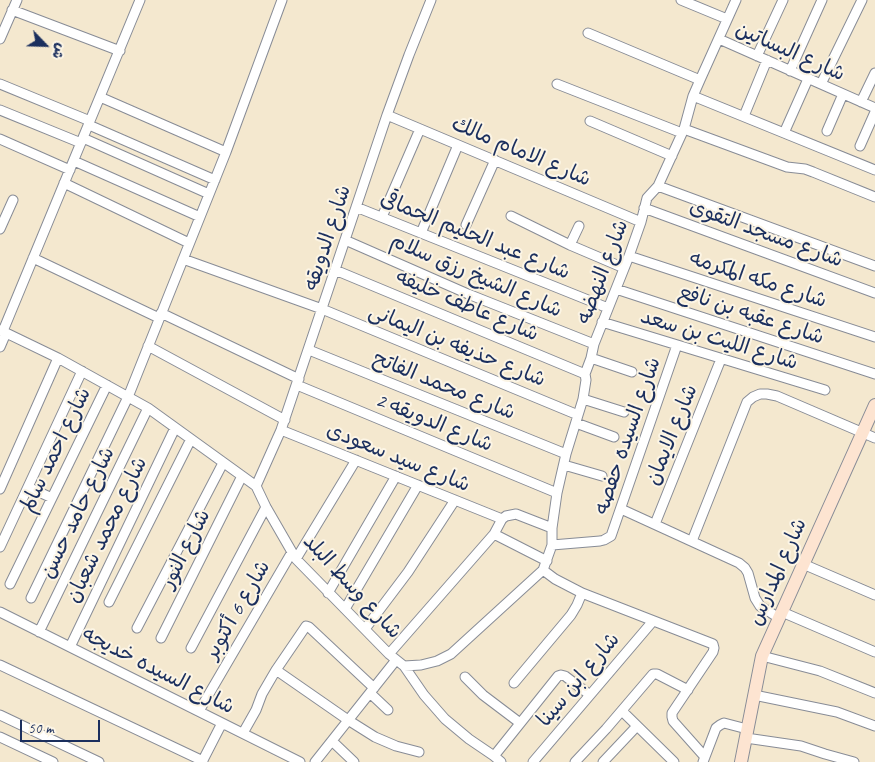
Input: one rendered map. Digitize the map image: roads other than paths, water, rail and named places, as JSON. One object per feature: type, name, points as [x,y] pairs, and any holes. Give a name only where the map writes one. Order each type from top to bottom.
[{"type":"street","points":[[0,39],[16,0]]},
{"type":"street","points":[[0,347],[3,331],[140,0]]},
{"type":"street","points":[[31,598],[128,397],[226,152],[282,0]]},
{"type":"street","name":"شارع الدويقه","points":[[256,486],[285,420],[387,115],[431,0]]},
{"type":"street","points":[[681,0],[727,20]]},
{"type":"street","name":"شارع النهضه","points":[[543,570],[552,545],[552,528],[557,493],[566,454],[583,399],[585,374],[594,344],[629,256],[648,198],[658,186],[672,156],[683,131],[693,96],[736,0]]},
{"type":"street","points":[[757,56],[783,0]]},
{"type":"street","points":[[790,71],[822,0]]},
{"type":"street","points":[[821,84],[862,0]]},
{"type":"street","points":[[12,10],[120,50]]},
{"type":"street","points":[[588,33],[700,80]]},
{"type":"street","name":"شارع البساتين","points":[[719,39],[875,110]]},
{"type":"street","points":[[744,116],[767,60]]},
{"type":"street","points":[[861,102],[875,73]]},
{"type":"street","points":[[784,133],[808,79]]},
{"type":"street","points":[[0,84],[90,122],[215,180]]},
{"type":"street","points":[[558,84],[683,131],[787,167],[813,172],[875,197]]},
{"type":"street","points":[[827,131],[843,94]]},
{"type":"street","points":[[693,96],[875,170]]},
{"type":"street","points":[[100,97],[226,152]]},
{"type":"street","points":[[0,110],[82,140],[209,194]]},
{"type":"street","points":[[860,146],[875,110]]},
{"type":"street","name":"شارع الامام مالك","points":[[387,115],[641,222]]},
{"type":"street","points":[[590,121],[672,156]]},
{"type":"street","points":[[382,217],[420,129]]},
{"type":"street","points":[[0,140],[72,165],[200,217]]},
{"type":"street","points":[[421,232],[458,145]]},
{"type":"street","points":[[466,225],[495,160]]},
{"type":"street","points":[[64,183],[190,243]]},
{"type":"street","points":[[658,186],[875,266]]},
{"type":"street","points":[[0,229],[13,200]]},
{"type":"street","name":"شارع عبد الحليم الحماقى","points":[[356,207],[608,308]]},
{"type":"street","name":"شارع مسجد التقوى","points":[[644,208],[875,293]]},
{"type":"street","points":[[511,216],[570,245],[624,268]]},
{"type":"street","points":[[570,245],[579,226]]},
{"type":"street","name":"شارع الشيخ رزق سلام","points":[[345,240],[468,294],[594,344]]},
{"type":"street","name":"شارع مكه المكرمه","points":[[629,256],[875,337]]},
{"type":"street","name":"شارع الدويقه 2","points":[[33,258],[298,382],[557,493]]},
{"type":"street","name":"شارع حذيفه بن اليمانى","points":[[183,259],[322,310],[577,419],[614,437]]},
{"type":"street","name":"شارع عاطف خليفه","points":[[335,270],[585,374]]},
{"type":"street","name":"شارع عقبه بن نافع","points":[[616,289],[875,374]]},
{"type":"street","name":"شارع الليث بن سعد","points":[[602,322],[825,390]]},
{"type":"street","name":"شارع وسط البلد","points":[[3,331],[58,358],[148,408],[256,486],[294,556],[328,593],[404,666],[424,695],[445,719],[498,759]]},
{"type":"street","points":[[148,346],[285,420]]},
{"type":"street","name":"شارع السيده حفصه","points":[[552,545],[604,540],[611,536],[677,346]]},
{"type":"street","name":"شارع محمد الفاتح","points":[[309,350],[566,454]]},
{"type":"street","points":[[0,489],[58,358]]},
{"type":"street","points":[[591,358],[632,372]]},
{"type":"street","name":"شارع الايمان","points":[[655,524],[721,359]]},
{"type":"street","points":[[0,547],[82,371]]},
{"type":"street","name":"شارع احمد سالم","points":[[10,584],[107,385]]},
{"type":"street","points":[[692,541],[747,402],[753,397],[760,394],[777,396],[875,438]]},
{"type":"street","points":[[583,399],[624,412]]},
{"type":"street","name":"شارع المدارس","points":[[741,762],[762,656],[875,406]]},
{"type":"street","name":"شارع حامد حسن","points":[[39,632],[148,408]]},
{"type":"street","name":"شارع محمد شعبان","points":[[70,647],[175,428]]},
{"type":"street","name":"شارع سيد سعودى","points":[[281,430],[502,519]]},
{"type":"street","points":[[110,602],[191,439]]},
{"type":"street","name":"شارع 6 أكتوبر","points":[[199,711],[294,556],[356,460]]},
{"type":"street","points":[[137,628],[223,463]]},
{"type":"street","points":[[564,465],[602,476]]},
{"type":"street","name":"شارع النور","points":[[160,638],[242,476]]},
{"type":"street","points":[[328,593],[396,476]]},
{"type":"street","points":[[345,610],[418,485]]},
{"type":"street","points":[[28,487],[52,498]]},
{"type":"street","points":[[364,629],[408,572],[455,500]]},
{"type":"street","points":[[191,648],[266,507]]},
{"type":"street","points":[[621,509],[739,563],[748,573],[755,598],[760,606],[875,652]]},
{"type":"street","points":[[315,762],[372,691],[393,657],[494,534],[502,519],[516,514],[552,528]]},
{"type":"street","points":[[494,534],[547,561]]},
{"type":"street","points":[[803,564],[875,595]]},
{"type":"street","points":[[404,666],[421,665],[437,661],[451,654],[543,570],[555,579],[582,593],[712,642],[714,646],[713,652],[672,713],[674,721],[704,760]]},
{"type":"street","points":[[514,683],[571,616],[582,593]]},
{"type":"street","name":"شارع السيده خديجه","points":[[0,612],[300,762]]},
{"type":"street","name":"شارع ابن سينا","points":[[533,762],[653,621]]},
{"type":"street","points":[[243,733],[276,670],[308,626],[372,691],[388,710]]},
{"type":"street","points":[[762,656],[820,670],[875,693]]},
{"type":"street","points":[[0,665],[202,762],[222,723]]},
{"type":"street","points":[[276,670],[375,737],[396,746],[419,752]]},
{"type":"street","points":[[575,762],[652,675],[657,674],[688,690]]},
{"type":"street","points":[[498,759],[520,723],[556,678],[565,676],[590,695]]},
{"type":"street","points":[[465,677],[483,695],[520,723]]},
{"type":"street","points":[[754,695],[837,712],[875,726]]},
{"type":"street","points":[[622,711],[674,762]]},
{"type":"street","points":[[0,715],[100,762]]},
{"type":"street","points":[[704,760],[716,728],[724,724],[746,733],[801,746],[854,762]]},
{"type":"street","points":[[604,762],[637,726]]},
{"type":"street","points":[[0,737],[53,762]]},
{"type":"street","points":[[332,741],[354,762]]}]
